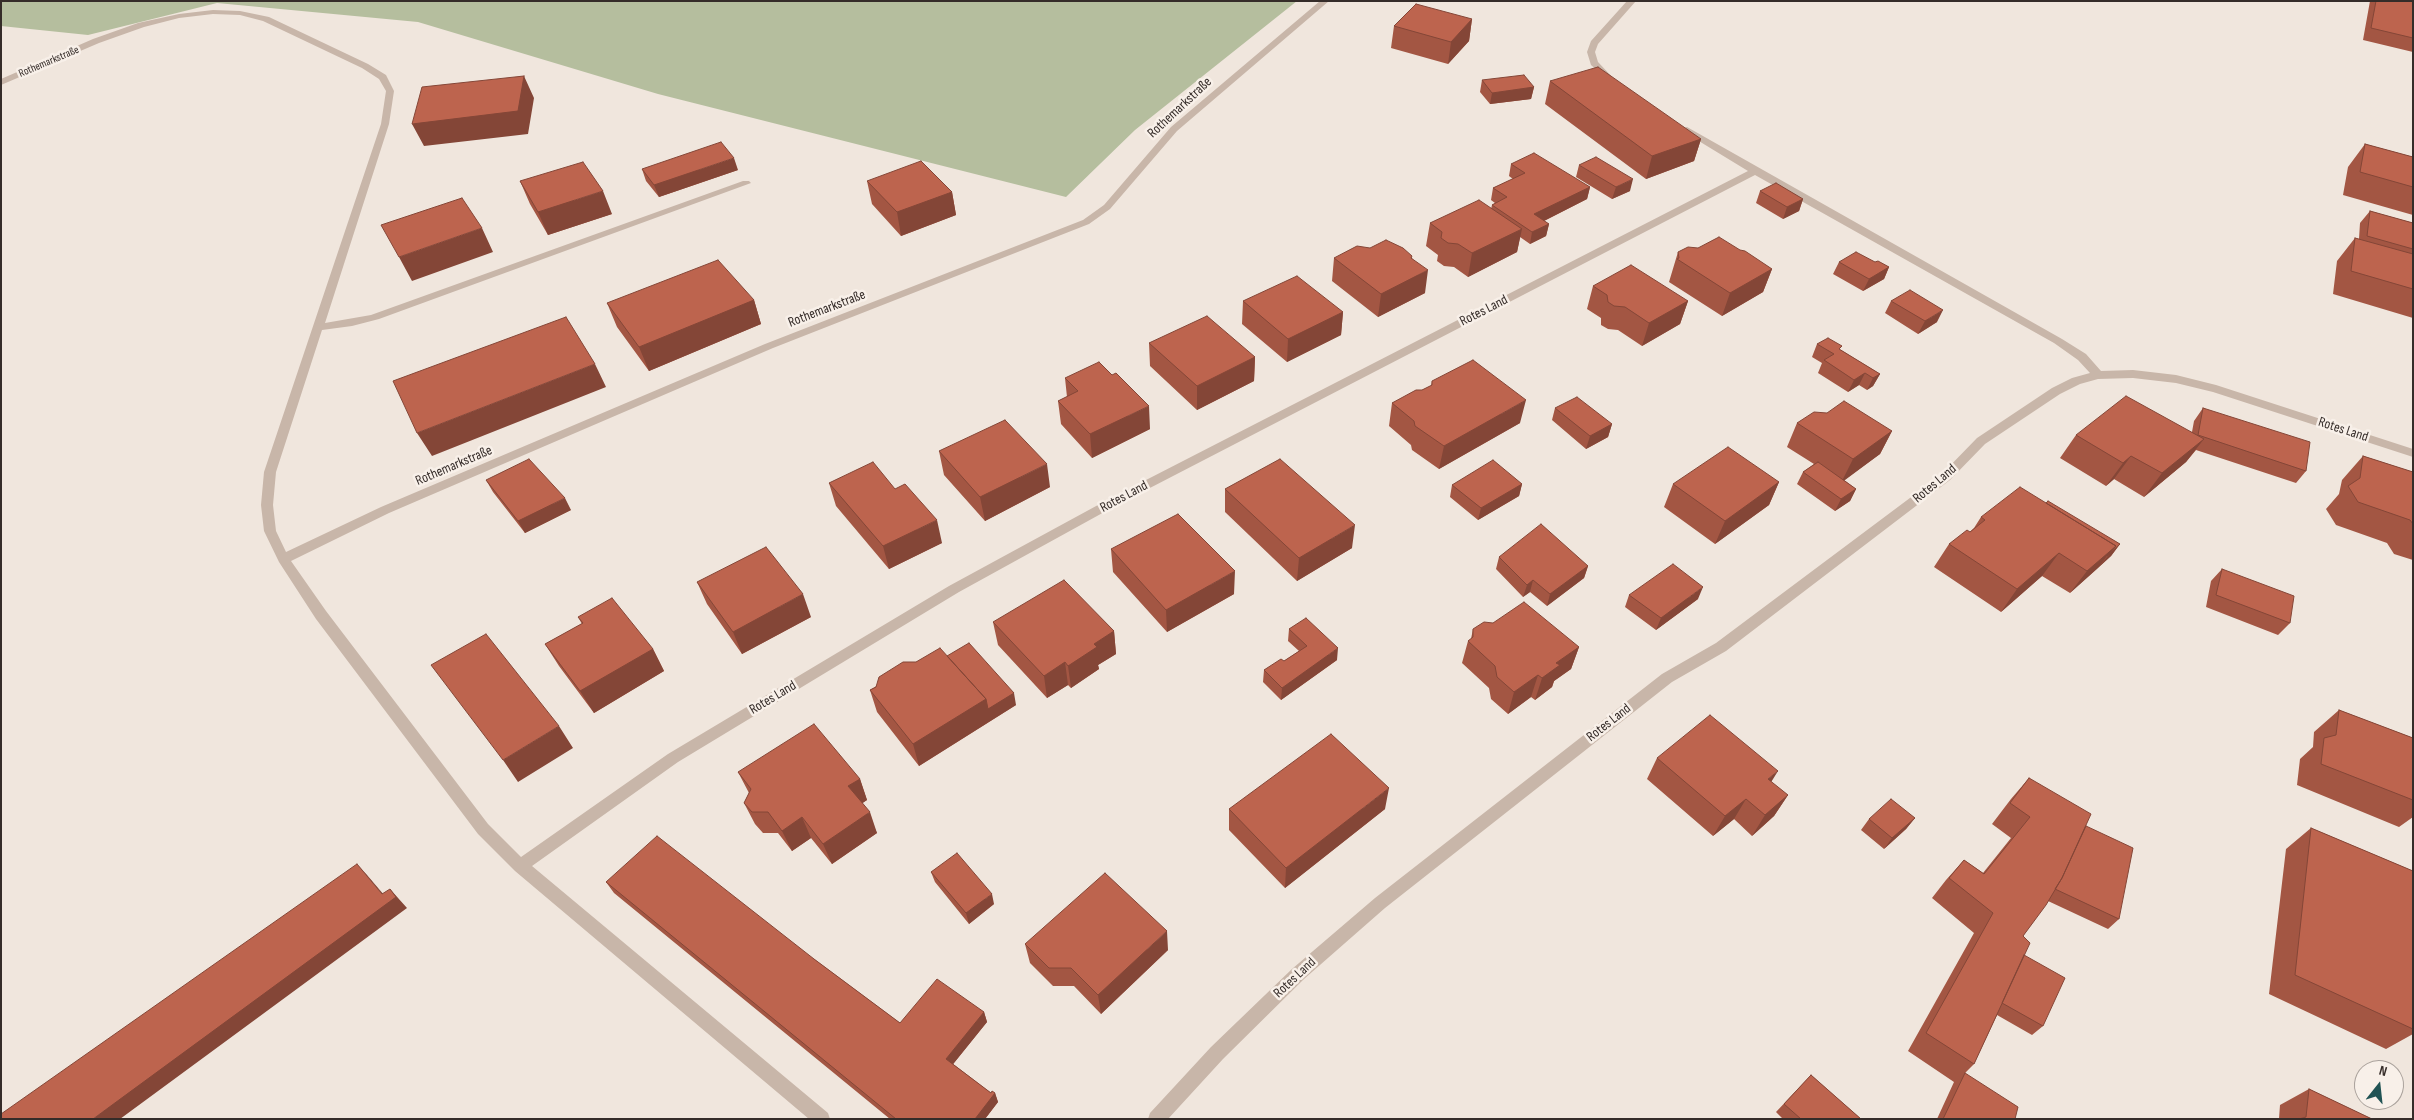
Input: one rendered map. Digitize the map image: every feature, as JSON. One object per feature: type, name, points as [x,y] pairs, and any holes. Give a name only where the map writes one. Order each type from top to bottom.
[{"type":"street","name":"Rothemarkstraße","points":[[283,559],[386,510],[769,346],[1086,222],[1107,207],[1174,129],[1325,1]]},
{"type":"street","points":[[1619,84],[1603,74],[1594,63],[1591,52],[1594,43],[1632,1]]},
{"type":"street","name":"Rothemarkstraße","points":[[1,82],[96,41],[141,25],[179,16],[213,12],[240,13],[266,19],[365,66],[383,77],[390,90],[389,105],[319,327],[270,472],[266,505],[270,531],[283,559],[321,615],[483,829],[520,866],[822,1119]]},
{"type":"street","points":[[1674,122],[1755,171],[2058,342],[2082,357],[2098,375]]},
{"type":"street","name":"Rotes Land","points":[[520,866],[672,758],[954,589],[1113,502],[1755,171]]},
{"type":"street","points":[[319,327],[352,323],[375,317],[746,183]]},
{"type":"street","name":"Rotes Land","points":[[1156,1119],[1216,1053],[1298,974],[1388,897],[1667,678],[1722,647],[1946,478],[1981,441],[2056,391],[2076,381],[2098,375],[2133,374],[2176,379],[2216,389],[2413,452]]},
{"type":"green space","points":[[1,1],[1297,1],[1135,130],[1066,197],[658,94],[418,22],[217,3],[88,35],[1,26]]},
{"type":"building","points":[[2376,1],[2413,1],[2413,38],[2371,28]]},
{"type":"building","points":[[1416,4],[1472,19],[1451,42],[1394,26]]},
{"type":"building","points":[[1598,67],[1701,139],[1652,156],[1550,81]]},
{"type":"building","points":[[1524,75],[1534,87],[1492,93],[1482,80]]},
{"type":"building","points":[[524,76],[518,111],[412,124],[422,87]]},
{"type":"building","points":[[721,142],[734,158],[654,185],[642,169]]},
{"type":"building","points":[[2365,144],[2413,157],[2413,187],[2360,172]]},
{"type":"building","points":[[1534,153],[1590,187],[1534,214],[1549,224],[1532,232],[1492,205],[1507,197],[1493,188],[1525,173],[1511,164]]},
{"type":"building","points":[[1596,157],[1633,179],[1616,187],[1579,165]]},
{"type":"building","points":[[921,161],[952,192],[897,212],[867,181]]},
{"type":"building","points":[[583,162],[603,191],[538,212],[520,181]]},
{"type":"building","points":[[1776,183],[1803,199],[1787,207],[1760,191]]},
{"type":"building","points":[[462,198],[482,228],[399,257],[381,225]]},
{"type":"building","points":[[1479,200],[1522,229],[1472,253],[1458,244],[1448,243],[1441,238],[1442,232],[1430,223]]},
{"type":"building","points":[[2370,211],[2413,223],[2413,249],[2367,236]]},
{"type":"building","points":[[1719,237],[1772,269],[1730,293],[1677,259],[1679,258],[1678,252],[1688,247],[1698,248]]},
{"type":"building","points":[[2355,238],[2413,254],[2413,289],[2351,271]]},
{"type":"building","points":[[1386,240],[1403,248],[1412,256],[1411,258],[1428,270],[1381,294],[1334,258],[1357,246],[1370,248]]},
{"type":"building","points":[[1856,252],[1889,267],[1869,279],[1839,262]]},
{"type":"building","points":[[718,260],[754,300],[639,347],[607,303]]},
{"type":"building","points":[[1631,265],[1688,301],[1649,323],[1625,307],[1614,306],[1608,302],[1607,295],[1593,286]]},
{"type":"building","points":[[1297,276],[1343,312],[1288,339],[1243,301]]},
{"type":"building","points":[[1910,290],[1943,310],[1925,321],[1891,301]]},
{"type":"building","points":[[1207,316],[1255,357],[1197,386],[1149,343]]},
{"type":"building","points":[[566,317],[595,364],[417,433],[393,381]]},
{"type":"building","points":[[1828,338],[1842,346],[1839,349],[1880,374],[1873,378],[1865,373],[1854,380],[1824,360],[1834,354],[1817,344]]},
{"type":"building","points":[[1473,360],[1526,400],[1444,446],[1415,426],[1414,421],[1392,403],[1416,390],[1422,390],[1432,385],[1432,381]]},
{"type":"building","points":[[1099,362],[1112,375],[1116,373],[1149,406],[1090,434],[1058,401],[1078,391],[1065,378]]},
{"type":"building","points":[[2126,396],[2204,439],[2162,473],[2131,456],[2123,463],[2076,435]]},
{"type":"building","points":[[1577,397],[1612,424],[1590,436],[1555,408]]},
{"type":"building","points":[[1844,401],[1892,431],[1853,459],[1797,423],[1814,412],[1827,413]]},
{"type":"building","points":[[2203,408],[2310,442],[2306,471],[2198,435]]},
{"type":"building","points":[[1005,420],[1047,464],[980,497],[939,451]]},
{"type":"building","points":[[1728,447],[1779,482],[1725,521],[1673,484]]},
{"type":"building","points":[[2363,456],[2413,472],[2413,524],[2410,520],[2358,502],[2348,486],[2360,478]]},
{"type":"building","points":[[529,459],[565,498],[518,521],[486,480]]},
{"type":"building","points":[[1280,459],[1355,525],[1299,558],[1225,489]]},
{"type":"building","points":[[1493,460],[1522,484],[1481,508],[1452,485]]},
{"type":"building","points":[[873,462],[895,489],[905,484],[937,520],[883,546],[829,483]]},
{"type":"building","points":[[1818,462],[1856,489],[1841,499],[1803,472]]},
{"type":"building","points":[[2020,487],[2116,546],[2087,571],[2059,553],[2017,589],[1949,544],[1967,530],[1970,532],[1985,520],[1981,517]]},
{"type":"building","points":[[2048,501],[2120,544],[2107,556],[2116,546],[2046,503]]},
{"type":"building","points":[[1178,514],[1235,571],[1166,610],[1111,549]]},
{"type":"building","points":[[1541,524],[1588,566],[1550,594],[1533,580],[1527,585],[1499,557]]},
{"type":"building","points":[[766,547],[803,594],[733,632],[697,582]]},
{"type":"building","points":[[1673,564],[1703,587],[1661,618],[1629,595]]},
{"type":"building","points":[[2222,569],[2294,596],[2290,623],[2216,595]]},
{"type":"building","points":[[1064,580],[1114,631],[1094,644],[1097,647],[1068,666],[1065,662],[1044,676],[993,622]]},
{"type":"building","points":[[612,598],[653,649],[580,691],[545,644],[583,623],[578,617]]},
{"type":"building","points":[[1524,602],[1579,647],[1556,663],[1560,665],[1542,678],[1538,675],[1514,692],[1497,677],[1495,666],[1468,641],[1473,637],[1473,629],[1484,622],[1493,623]]},
{"type":"building","points":[[1306,618],[1338,648],[1282,688],[1264,670],[1281,659],[1284,661],[1307,646],[1289,629]]},
{"type":"building","points":[[486,634],[559,726],[503,760],[431,665]]},
{"type":"building","points":[[969,643],[1014,693],[988,709],[986,699],[947,656]]},
{"type":"building","points":[[940,648],[986,699],[913,744],[870,690],[876,687],[879,677],[903,662],[916,662]]},
{"type":"building","points":[[2339,710],[2413,738],[2413,800],[2321,764],[2324,738],[2336,735]]},
{"type":"building","points":[[1710,715],[1778,771],[1768,779],[1788,795],[1765,815],[1746,799],[1725,816],[1657,758]]},
{"type":"building","points":[[814,724],[860,779],[848,786],[870,812],[823,844],[802,817],[782,831],[768,812],[752,812],[744,803],[751,789],[738,772]]},
{"type":"building","points":[[1331,734],[1389,788],[1286,868],[1229,809]]},
{"type":"building","points":[[2029,778],[2091,814],[2062,878],[2046,905],[2023,936],[2030,943],[1974,1064],[1926,1033],[1993,913],[1949,878],[1964,860],[1984,874],[2030,817],[2010,803]]},
{"type":"building","points":[[1891,799],[1915,818],[1892,838],[1869,819]]},
{"type":"building","points":[[2086,826],[2133,848],[2119,919],[2055,889]]},
{"type":"building","points":[[2311,828],[2413,871],[2413,1029],[2295,975]]},
{"type":"building","points":[[657,836],[814,959],[900,1023],[937,979],[984,1012],[946,1059],[991,1093],[992,1091],[995,1093],[975,1119],[896,1119],[606,882]]},
{"type":"building","points":[[957,853],[992,894],[966,913],[931,872]]},
{"type":"building","points":[[357,864],[382,894],[390,889],[396,897],[93,1119],[1,1119],[1,1114]]},
{"type":"building","points":[[1105,873],[1167,931],[1098,995],[1071,968],[1049,968],[1025,944]]},
{"type":"building","points":[[2024,955],[2065,978],[2043,1026],[2002,1003]]},
{"type":"building","points":[[1965,1073],[2018,1107],[2015,1119],[1943,1119]]},
{"type":"building","points":[[1811,1075],[1861,1119],[1801,1119],[1784,1104]]},
{"type":"building","points":[[2309,1089],[2372,1119],[2299,1119],[2306,1117]]}]
